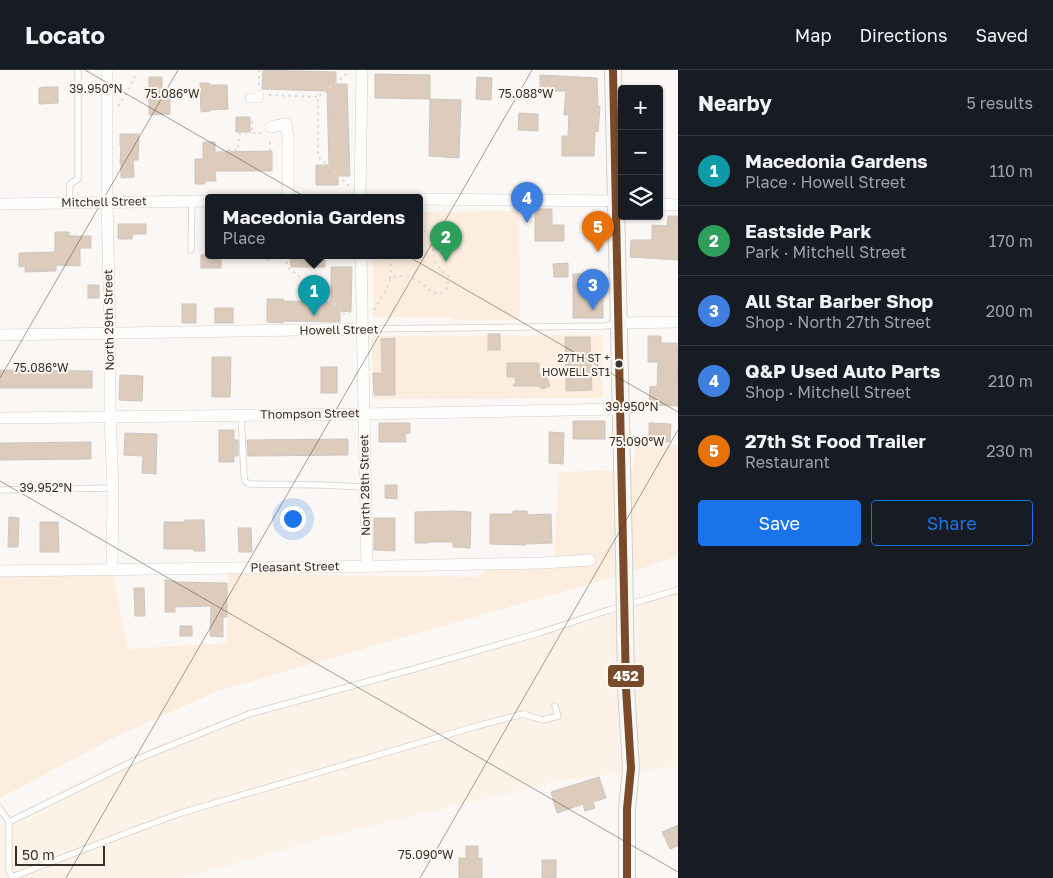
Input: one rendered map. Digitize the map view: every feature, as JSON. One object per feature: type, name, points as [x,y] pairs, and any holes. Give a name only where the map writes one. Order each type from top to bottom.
[{"type":"main road","points":[[614,70],[618,175]]},
{"type":"main road","points":[[619,220],[620,409],[626,688],[630,768],[627,809],[627,878]]},
{"type":"street","name":"North 29th Street","points":[[107,70],[110,416],[113,488],[112,570]]},
{"type":"street","points":[[360,194],[362,70]]},
{"type":"street","points":[[271,127],[286,124],[288,137],[288,194]]},
{"type":"street","points":[[423,199],[618,200]]},
{"type":"street","name":"Mitchell Street","points":[[0,204],[205,201]]},
{"type":"street","points":[[663,204],[678,205]]},
{"type":"street","name":"North 28th Street","points":[[360,259],[367,566]]},
{"type":"street","points":[[676,322],[678,310]]},
{"type":"street","name":"Howell Street","points":[[619,323],[676,322]]},
{"type":"street","name":"Howell Street","points":[[0,335],[362,329]]},
{"type":"street","name":"Thompson Street","points":[[0,418],[620,409]]},
{"type":"street","name":"Pleasant Street","points":[[0,571],[542,563],[590,560]]},
{"type":"lane","points":[[69,203],[70,184],[78,179],[78,70]]},
{"type":"lane","points":[[191,250],[192,201]]},
{"type":"lane","name":"Howell Street","points":[[362,329],[605,326],[619,323]]},
{"type":"lane","points":[[241,415],[244,475],[245,481],[249,484],[365,487]]},
{"type":"lane","points":[[0,490],[113,488]]},
{"type":"lane","points":[[9,822],[140,758],[249,714],[539,633],[678,590]]},
{"type":"lane","points":[[0,809],[9,822],[9,871],[12,877],[181,813],[523,714],[542,720],[558,716],[555,706]]},
{"type":"path","points":[[260,70],[254,96],[318,97],[351,70]]},
{"type":"path","points":[[116,110],[124,99],[135,76]]},
{"type":"path","points":[[318,97],[318,156],[351,188],[351,178]]},
{"type":"path","points":[[221,150],[238,150],[239,134],[252,133]]},
{"type":"path","points":[[390,279],[394,276],[412,278],[419,281],[433,293],[442,293],[447,288],[449,277],[435,262],[434,232],[423,231]]},
{"type":"path","points":[[286,259],[286,267],[328,298],[347,317]]},
{"type":"path","points":[[373,312],[381,296],[390,285],[392,259]]},
{"type":"shaded area","points":[[519,211],[520,317],[518,317],[518,320],[454,320],[454,317],[373,317],[373,259],[423,259],[423,212]]},
{"type":"shaded area","points":[[602,335],[603,398],[372,399],[372,336]]},
{"type":"shaded area","points":[[635,445],[678,445],[678,556],[631,572],[217,691],[113,738],[0,798],[0,571],[112,570],[128,649],[227,643],[228,574],[478,577],[488,569],[553,566],[559,472],[633,470]]},
{"type":"shaded area","points":[[678,585],[678,767],[567,779],[331,836],[184,878],[0,878],[0,826],[94,774],[159,744],[217,721],[258,708],[521,635]]},
{"type":"building","points":[[263,70],[336,72],[336,84],[347,84],[350,176],[338,176],[338,185],[316,185],[316,165],[329,165],[327,91],[262,89]]},
{"type":"building","points":[[375,74],[430,75],[430,99],[375,98]]},
{"type":"building","points":[[540,75],[597,78],[598,106],[600,106],[598,132],[595,131],[594,156],[562,156],[562,136],[568,136],[569,115],[564,115],[566,91],[540,91]]},
{"type":"building","points":[[149,77],[162,77],[162,95],[170,95],[170,114],[149,115]]},
{"type":"building","points":[[477,77],[492,78],[491,100],[476,99]]},
{"type":"building","points":[[200,83],[227,85],[228,109],[201,112]]},
{"type":"building","points":[[58,87],[58,103],[39,104],[39,88]]},
{"type":"building","points":[[430,99],[461,100],[459,158],[429,156]]},
{"type":"building","points":[[519,113],[538,114],[538,131],[518,130]]},
{"type":"building","points":[[236,117],[250,117],[250,132],[236,132]]},
{"type":"building","points":[[120,134],[139,134],[138,160],[133,160],[134,177],[121,178]]},
{"type":"building","points":[[203,142],[215,142],[215,152],[272,151],[272,171],[215,171],[216,181],[205,181],[205,184],[195,184],[195,159],[203,159]]},
{"type":"building","points":[[535,209],[552,209],[552,225],[564,225],[564,241],[535,241]]},
{"type":"building","points":[[668,216],[678,216],[678,260],[630,257],[631,240],[652,240],[652,225],[667,226]]},
{"type":"building","points":[[118,224],[146,224],[146,234],[133,234],[132,239],[118,239]]},
{"type":"building","points":[[438,224],[449,224],[449,246],[438,246]]},
{"type":"building","points":[[55,232],[69,232],[69,236],[91,236],[91,248],[80,248],[80,266],[56,265],[56,271],[25,272],[25,266],[19,267],[19,253],[55,252]]},
{"type":"building","points":[[201,255],[205,255],[205,259],[221,259],[221,268],[201,268]]},
{"type":"building","points":[[290,259],[325,259],[325,267],[291,267]]},
{"type":"building","points":[[568,263],[568,277],[554,277],[553,264]]},
{"type":"building","points":[[331,267],[352,267],[351,312],[340,311],[340,322],[267,322],[267,299],[331,302]]},
{"type":"building","points":[[573,274],[603,274],[603,318],[573,318]]},
{"type":"building","points":[[88,285],[99,285],[99,298],[88,298]]},
{"type":"building","points":[[182,304],[196,304],[196,323],[182,323]]},
{"type":"building","points":[[215,308],[233,308],[233,323],[215,323]]},
{"type":"building","points":[[488,334],[500,334],[500,350],[488,350]]},
{"type":"building","points":[[648,336],[661,336],[661,343],[677,343],[678,406],[649,405],[650,386],[657,387],[658,362],[648,362]]},
{"type":"building","points":[[565,337],[590,337],[592,390],[566,391]]},
{"type":"building","points":[[395,338],[395,395],[374,395],[373,373],[382,373],[381,339]]},
{"type":"building","points":[[212,357],[231,357],[230,397],[212,397]]},
{"type":"building","points":[[507,363],[539,363],[539,375],[545,373],[550,386],[542,389],[539,386],[514,386],[513,384],[516,384],[515,377],[507,377]]},
{"type":"building","points":[[321,367],[337,367],[337,393],[321,393]]},
{"type":"building","points":[[0,370],[92,371],[92,388],[0,388]]},
{"type":"building","points":[[120,375],[143,376],[142,401],[119,400]]},
{"type":"building","points":[[573,421],[605,421],[605,439],[573,439]]},
{"type":"building","points":[[379,423],[410,423],[410,433],[405,434],[406,442],[379,442]]},
{"type":"building","points":[[649,423],[671,424],[670,442],[649,441]]},
{"type":"building","points":[[219,430],[234,430],[234,440],[238,440],[238,456],[234,456],[234,462],[219,462]]},
{"type":"building","points":[[549,432],[564,433],[563,464],[549,463]]},
{"type":"building","points":[[125,433],[157,434],[156,474],[142,473],[143,456],[124,455]]},
{"type":"building","points":[[348,439],[348,455],[248,456],[247,440]]},
{"type":"building","points":[[91,442],[91,459],[0,460],[0,443]]},
{"type":"building","points":[[385,485],[397,485],[397,499],[385,498]]},
{"type":"building","points":[[513,511],[527,511],[527,515],[551,514],[552,543],[526,545],[490,544],[490,514],[513,514]]},
{"type":"building","points":[[415,512],[471,512],[470,548],[453,547],[453,542],[415,543]]},
{"type":"building","points":[[9,517],[19,518],[18,547],[8,547]]},
{"type":"building","points":[[374,518],[395,518],[395,551],[374,550]]},
{"type":"building","points":[[185,520],[204,520],[205,551],[164,549],[164,522],[185,522]]},
{"type":"building","points":[[40,522],[58,522],[59,552],[40,552]]},
{"type":"building","points":[[238,528],[251,528],[252,552],[239,552]]},
{"type":"building","points":[[165,580],[175,582],[227,583],[227,617],[223,617],[223,637],[210,636],[211,606],[175,607],[175,612],[165,612]]},
{"type":"building","points":[[134,588],[144,588],[145,616],[135,616]]},
{"type":"building","points":[[180,626],[192,626],[192,636],[180,636]]},
{"type":"building","points":[[599,777],[606,798],[593,802],[595,808],[585,811],[583,804],[557,813],[551,792]]},
{"type":"building","points":[[678,825],[678,846],[670,849],[662,832]]},
{"type":"building","points":[[466,846],[478,846],[478,858],[482,858],[482,878],[459,878],[459,858],[466,858]]},
{"type":"building","points":[[542,860],[556,860],[556,878],[542,878]]},
{"type":"transit line","name":"452","points":[[613,70],[626,688],[631,768],[627,809],[627,878]]},
{"type":"place","name":"Q&P Used Auto Parts","points":[[527,223]]},
{"type":"place","name":"27th St Food Trailer","points":[[598,252]]},
{"type":"place","name":"Eastside Park","points":[[446,262]]},
{"type":"place","name":"All Star Barber Shop","points":[[593,310]]},
{"type":"place","name":"Macedonia Gardens","points":[[314,316]]},
{"type":"place","name":"27TH ST + HOWELL ST1","points":[[619,364]]}]
